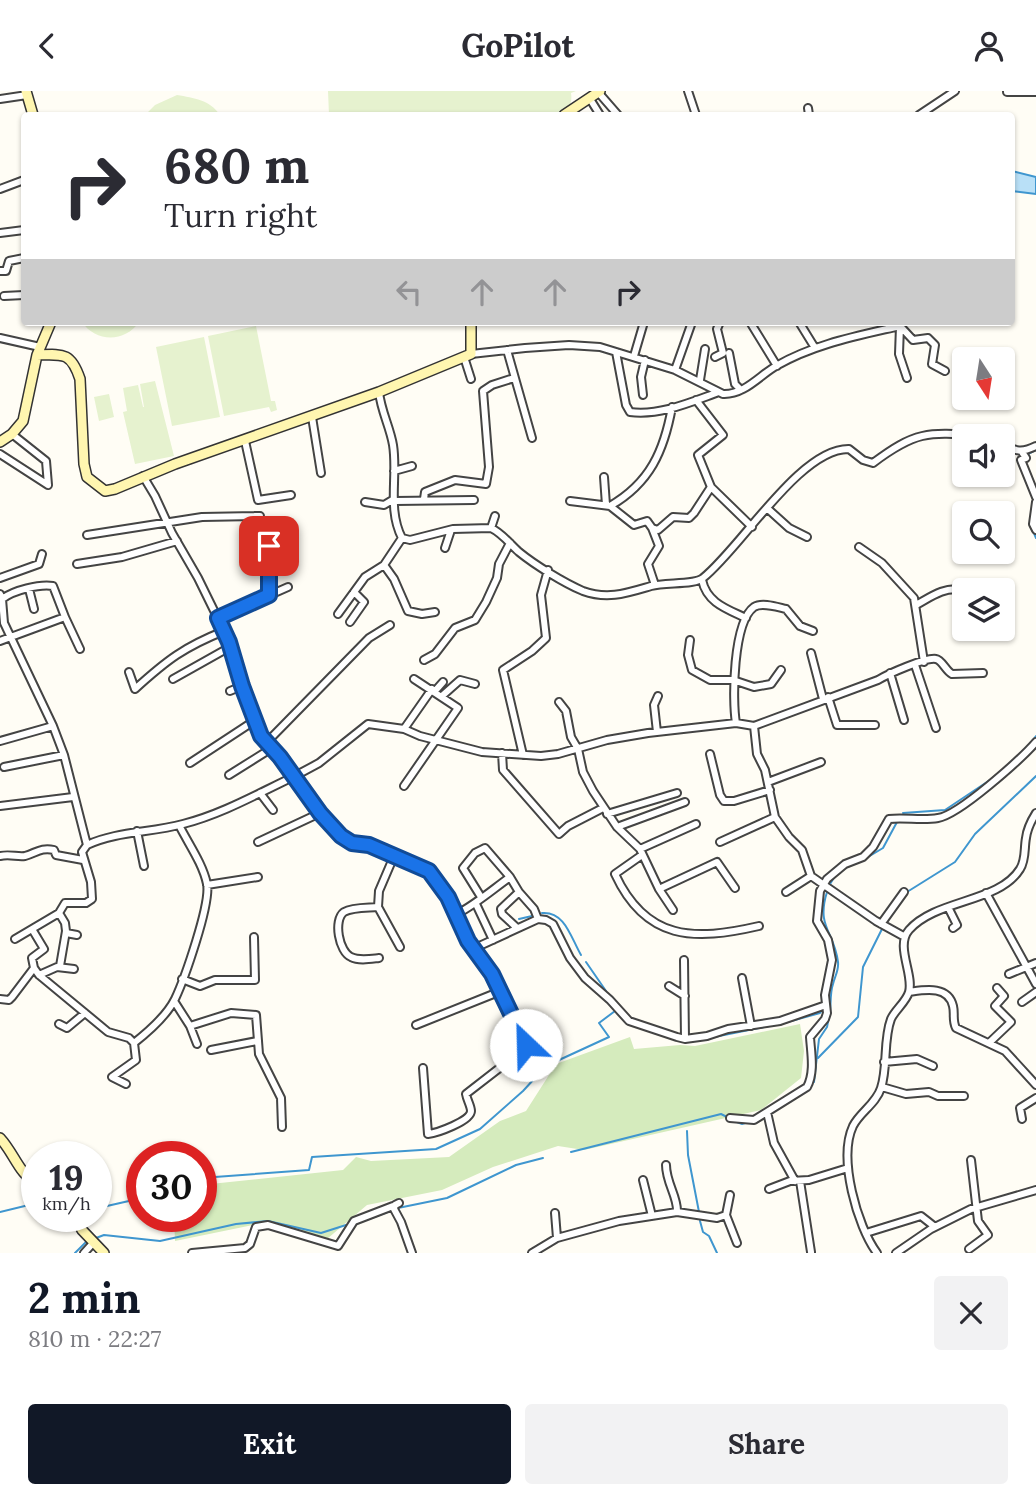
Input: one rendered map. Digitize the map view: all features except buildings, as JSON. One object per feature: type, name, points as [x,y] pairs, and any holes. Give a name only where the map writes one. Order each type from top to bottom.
[{"type":"street","points":[[688,91],[695,112]]},
{"type":"street","points":[[924,112],[955,91]]},
{"type":"street","points":[[571,112],[599,92],[616,112]]},
{"type":"street","points":[[1007,92],[1036,92]]},
{"type":"street","points":[[0,99],[26,93],[32,112]]},
{"type":"street","points":[[590,99],[598,112]]},
{"type":"street","points":[[0,189],[21,181]]},
{"type":"street","points":[[0,233],[21,230]]},
{"type":"street","points":[[0,271],[6,271],[9,261],[21,259]]},
{"type":"street","points":[[4,296],[21,295]]},
{"type":"street","points":[[0,442],[12,434],[23,421],[38,351],[49,326]]},
{"type":"street","points":[[471,326],[468,356],[471,379]]},
{"type":"street","points":[[634,356],[643,326]]},
{"type":"street","points":[[675,370],[691,326]]},
{"type":"street","points":[[715,357],[723,353],[718,326]]},
{"type":"street","points":[[752,326],[777,366]]},
{"type":"street","points":[[801,326],[815,348]]},
{"type":"street","points":[[0,338],[71,359],[80,379],[87,477],[105,491],[312,417],[468,356],[507,350],[586,346],[634,356],[700,380],[719,392],[731,394],[777,366],[815,348],[892,326]]},
{"type":"street","points":[[900,326],[900,354],[907,378]]},
{"type":"street","points":[[902,326],[913,340],[928,338],[935,345],[932,363],[945,371]]},
{"type":"street","points":[[700,380],[705,349]]},
{"type":"street","points":[[507,350],[532,438]]},
{"type":"street","points":[[616,352],[625,405],[630,412],[644,414],[719,392]]},
{"type":"street","points":[[729,353],[735,384],[741,390]]},
{"type":"street","points":[[643,394],[641,377],[645,360]]},
{"type":"street","points":[[424,499],[425,492],[449,481],[486,484],[489,467],[483,391],[514,378]]},
{"type":"street","points":[[379,392],[393,447],[394,513],[402,538]]},
{"type":"street","points":[[696,400],[723,435],[698,455],[711,487],[752,527]]},
{"type":"street","points":[[608,505],[627,494],[650,469],[662,450],[672,407]]},
{"type":"street","points":[[312,417],[321,473]]},
{"type":"street","points":[[0,454],[48,485],[46,461],[12,434]]},
{"type":"street","points":[[402,538],[410,540],[451,530],[491,528],[548,571],[584,591],[612,597],[670,582],[702,580],[786,486],[808,467],[845,449],[853,451],[868,463],[873,463],[900,443],[922,434],[952,434]]},
{"type":"street","points":[[245,441],[258,500],[291,495]]},
{"type":"street","points":[[1027,452],[1021,460],[1036,499],[1035,526]]},
{"type":"street","points":[[394,471],[412,466]]},
{"type":"street","points":[[142,476],[218,618],[254,721],[270,745],[330,826],[352,843],[369,845],[429,871],[448,897],[464,933],[492,974],[526,1045],[466,1094],[470,1115],[453,1126],[432,1134],[428,1134],[423,1068]]},
{"type":"street","points":[[604,477],[608,505]]},
{"type":"street","points":[[652,528],[662,528],[673,517],[689,518],[711,487]]},
{"type":"street","points":[[365,502],[384,505],[394,500],[474,501]]},
{"type":"street","points":[[570,501],[608,505],[634,525],[647,521],[659,546],[648,564],[655,585]]},
{"type":"street","points":[[768,509],[789,528],[807,537]]},
{"type":"street","points":[[88,534],[202,517],[258,516],[257,534],[269,546],[269,595]]},
{"type":"street","points":[[491,528],[495,516]]},
{"type":"street","points":[[445,548],[451,530]]},
{"type":"street","points":[[338,614],[365,577],[384,565],[402,538]]},
{"type":"street","points":[[77,564],[131,555],[177,541]]},
{"type":"street","points":[[424,660],[435,654],[455,628],[475,620],[486,603],[499,564],[510,543]]},
{"type":"street","points":[[859,547],[882,563],[911,591],[916,605],[924,663]]},
{"type":"street","points":[[0,578],[39,564],[41,554]]},
{"type":"street","points":[[384,565],[408,611],[422,614],[435,612]]},
{"type":"street","points":[[523,755],[503,670],[546,638],[541,595],[548,571]]},
{"type":"street","points":[[702,580],[714,602],[746,618]]},
{"type":"street","points":[[80,649],[53,586],[1,596],[4,623],[64,755],[87,845]]},
{"type":"street","points":[[218,618],[288,587]]},
{"type":"street","points":[[29,589],[34,610]]},
{"type":"street","points":[[916,605],[952,590]]},
{"type":"street","points":[[350,622],[364,602],[354,592]]},
{"type":"street","points":[[736,723],[733,705],[734,666],[746,618],[756,606],[782,608],[800,626],[813,631]]},
{"type":"street","points":[[0,641],[65,617]]},
{"type":"street","points":[[229,775],[270,745],[369,638],[390,625]]},
{"type":"street","points":[[128,672],[135,689],[180,651],[224,631]]},
{"type":"street","points":[[690,641],[688,655],[692,670],[710,680],[733,681],[754,687],[765,686],[776,679],[781,670]]},
{"type":"street","points":[[173,679],[230,647]]},
{"type":"street","points":[[811,653],[837,725],[875,725]]},
{"type":"street","points":[[15,939],[59,913],[65,903],[86,903],[92,899],[91,882],[82,852],[87,845],[98,839],[179,825],[221,812],[319,763],[368,724],[404,729],[435,741],[482,752],[558,754],[607,740],[657,732],[736,723],[754,726],[878,680],[890,673],[937,659],[952,674],[983,673]]},
{"type":"street","points":[[226,668],[235,665]]},
{"type":"street","points":[[915,665],[936,729]]},
{"type":"street","points":[[890,673],[904,720]]},
{"type":"street","points":[[404,786],[458,712],[458,708],[414,679]]},
{"type":"street","points":[[436,692],[460,680],[475,684]]},
{"type":"street","points":[[404,729],[443,682]]},
{"type":"street","points":[[230,691],[242,686]]},
{"type":"street","points":[[657,732],[654,705],[658,696]]},
{"type":"street","points":[[559,702],[566,711],[571,737],[578,749],[583,772],[605,811],[641,852],[673,910]]},
{"type":"street","points":[[190,763],[254,721]]},
{"type":"street","points":[[0,741],[53,726]]},
{"type":"street","points":[[754,726],[757,754],[768,782],[775,817],[789,837],[802,849],[811,876],[881,924],[905,937]]},
{"type":"street","points":[[730,1118],[754,1120],[807,1087],[810,1082],[810,1037],[825,1019],[825,995],[831,970],[831,952],[817,921],[820,891],[827,879],[845,864],[863,857],[873,847],[888,819],[936,819],[950,815],[1014,764],[1036,742]]},
{"type":"street","points":[[502,753],[503,770],[559,834],[568,826],[605,811],[677,793]]},
{"type":"street","points":[[710,754],[720,795],[724,801],[734,801],[770,790]]},
{"type":"street","points":[[4,767],[64,755]]},
{"type":"street","points":[[768,782],[821,762]]},
{"type":"street","points":[[260,793],[273,810]]},
{"type":"street","points":[[0,806],[73,797]]},
{"type":"street","points":[[617,827],[685,802]]},
{"type":"street","points":[[258,842],[320,813]]},
{"type":"street","points":[[877,1253],[858,1213],[848,1168],[848,1137],[855,1122],[872,1106],[882,1087],[891,1019],[909,992],[905,937],[910,929],[948,907],[986,893],[1008,881],[1020,869],[1026,835],[1036,813]]},
{"type":"street","points":[[720,842],[775,817]]},
{"type":"street","points":[[696,824],[641,852],[615,874],[623,891],[648,920],[659,926],[693,934],[731,932],[759,926]]},
{"type":"street","points":[[134,1042],[146,1034],[174,1001],[202,922],[207,898],[207,885],[179,825]]},
{"type":"street","points":[[137,831],[145,866]]},
{"type":"street","points":[[0,856],[27,855],[39,849],[48,849],[54,850],[56,855],[61,857],[83,860]]},
{"type":"street","points":[[481,897],[463,867],[475,853],[487,849],[534,909],[538,919]]},
{"type":"street","points":[[394,856],[379,891],[377,907],[400,947]]},
{"type":"street","points":[[660,889],[717,862],[735,888]]},
{"type":"street","points":[[786,892],[811,876]]},
{"type":"street","points":[[207,885],[258,877]]},
{"type":"street","points":[[457,914],[476,904],[481,897],[510,877]]},
{"type":"street","points":[[517,928],[502,914],[501,909],[519,892]]},
{"type":"street","points":[[881,924],[904,892]]},
{"type":"street","points":[[986,893],[1036,984]]},
{"type":"street","points":[[476,904],[493,940]]},
{"type":"street","points":[[377,907],[348,911],[341,914],[338,920],[346,954],[363,960],[379,957]]},
{"type":"street","points":[[948,907],[957,925],[953,928]]},
{"type":"street","points":[[59,913],[65,923],[66,933],[60,966]]},
{"type":"street","points":[[475,948],[538,919],[546,919],[553,925],[570,958],[585,978],[629,1021],[685,1039],[780,1021],[826,1005]]},
{"type":"street","points":[[32,929],[44,949],[32,958],[34,968],[40,975],[108,1032],[130,1038],[134,1042],[136,1060],[112,1077],[125,1084]]},
{"type":"street","points":[[66,933],[78,935]]},
{"type":"street","points":[[182,979],[200,985],[215,981],[255,980],[254,937]]},
{"type":"street","points":[[684,960],[685,1039]]},
{"type":"street","points":[[1009,974],[1036,963]]},
{"type":"street","points":[[40,975],[60,966],[74,969]]},
{"type":"street","points":[[0,999],[9,1000],[34,968]]},
{"type":"street","points":[[742,978],[751,1026]]},
{"type":"street","points":[[669,986],[685,996]]},
{"type":"street","points":[[909,992],[932,988],[950,999],[957,1028],[1005,1051],[1036,1085]]},
{"type":"street","points":[[989,1044],[1012,1022],[995,1006],[1004,996],[997,988]]},
{"type":"street","points":[[416,1025],[500,991]]},
{"type":"street","points":[[1023,1002],[1036,992]]},
{"type":"street","points":[[174,1001],[190,1026],[197,1044]]},
{"type":"street","points":[[59,1024],[66,1028],[85,1013]]},
{"type":"street","points":[[190,1026],[231,1013],[256,1015],[259,1054],[281,1098],[282,1127]]},
{"type":"street","points":[[211,1050],[257,1041]]},
{"type":"street","points":[[884,1062],[917,1059],[933,1066]]},
{"type":"street","points":[[882,1087],[906,1094],[929,1092],[938,1096],[964,1096]]},
{"type":"street","points":[[1021,1119],[1020,1108],[1036,1098]]},
{"type":"street","points":[[767,1112],[774,1143],[798,1181],[811,1252]]},
{"type":"street","points":[[0,1138],[9,1147],[21,1171]]},
{"type":"street","points":[[969,1249],[988,1237],[978,1221],[975,1208],[971,1160]]},
{"type":"street","points":[[666,1165],[666,1179],[677,1205],[677,1212]]},
{"type":"street","points":[[769,1189],[848,1168]]},
{"type":"street","points":[[643,1180],[652,1216]]},
{"type":"street","points":[[896,1253],[934,1227],[975,1208],[1036,1190]]},
{"type":"street","points":[[730,1195],[726,1215],[737,1243]]},
{"type":"street","points":[[192,1253],[245,1248],[250,1244],[256,1227],[268,1225],[338,1245],[354,1221],[396,1205],[412,1253]]},
{"type":"street","points":[[532,1253],[558,1238],[620,1221],[677,1212],[717,1219],[726,1215]]},
{"type":"street","points":[[555,1213],[558,1238]]},
{"type":"street","points":[[866,1233],[921,1216],[934,1227]]},
{"type":"street","points":[[84,1232],[104,1253]]},
{"type":"street","points":[[84,1253],[94,1243]]},
{"type":"green space","points":[[328,91],[576,91],[571,93],[571,101],[562,112],[329,112]]},
{"type":"green space","points":[[177,95],[206,103],[218,112],[148,112],[155,105]]},
{"type":"green space","points":[[85,326],[136,326],[118,337],[102,336]]},
{"type":"green space","points":[[256,326],[271,401],[275,401],[277,410],[271,412],[269,407],[224,416],[208,336]]},
{"type":"green space","points":[[204,337],[220,417],[172,426],[156,347]]},
{"type":"green space","points":[[155,381],[174,456],[135,464],[123,412],[127,411],[123,388],[138,385],[144,407],[140,384]]},
{"type":"green space","points":[[109,394],[114,417],[99,421],[94,397]]},
{"type":"green space","points":[[800,1024],[804,1051],[801,1078],[761,1110],[584,1150],[558,1146],[493,1167],[442,1190],[367,1205],[327,1239],[253,1225],[175,1241],[175,1232],[217,1232],[217,1183],[343,1170],[356,1157],[371,1161],[449,1157],[500,1121],[526,1111],[556,1064],[630,1037],[634,1049],[695,1046]]},
{"type":"water","points":[[1015,172],[1036,177],[1036,194],[1015,191]]},
{"type":"waterway","points":[[1028,454],[1036,450]]},
{"type":"waterway","points":[[1019,464],[1029,487]]},
{"type":"waterway","points":[[1031,526],[1036,538]]},
{"type":"waterway","points":[[1028,746],[1036,736]]},
{"type":"waterway","points":[[903,813],[945,810],[999,774]]},
{"type":"waterway","points":[[907,892],[955,862],[975,834],[1036,776]]},
{"type":"waterway","points":[[845,868],[883,848],[897,822]]},
{"type":"waterway","points":[[830,884],[835,876]]},
{"type":"waterway","points":[[827,892],[824,904],[825,921],[838,965],[831,991],[830,1012]]},
{"type":"waterway","points":[[542,913],[556,916],[562,921],[581,955]]},
{"type":"waterway","points":[[519,919],[532,916]]},
{"type":"waterway","points":[[818,1058],[858,1017],[863,967],[882,929]]},
{"type":"waterway","points":[[586,962],[606,991]]},
{"type":"waterway","points":[[709,1038],[784,1023],[820,1013],[823,1009]]},
{"type":"waterway","points":[[217,1177],[309,1170],[312,1157],[436,1149],[480,1129],[523,1091],[546,1066],[609,1037],[599,1023],[615,1011]]},
{"type":"waterway","points":[[814,1082],[819,1039],[827,1027],[829,1017]]},
{"type":"waterway","points":[[686,1042],[701,1040]]},
{"type":"waterway","points":[[780,1100],[803,1086]]},
{"type":"waterway","points":[[571,1152],[721,1114],[729,1118]]},
{"type":"waterway","points":[[737,1122],[748,1122]]},
{"type":"waterway","points":[[687,1131],[688,1155],[699,1212]]},
{"type":"waterway","points":[[398,1208],[447,1198],[516,1165],[543,1158]]},
{"type":"waterway","points":[[112,1205],[126,1202]]},
{"type":"waterway","points":[[0,1212],[21,1207]]},
{"type":"waterway","points":[[369,1219],[390,1211]]},
{"type":"waterway","points":[[96,1238],[104,1235],[160,1241],[236,1224],[268,1221],[321,1233],[346,1225]]},
{"type":"waterway","points":[[700,1221],[703,1232],[709,1236],[717,1253]]},
{"type":"waterway","points":[[75,1253],[87,1241]]},
{"type":"route","points":[[269,546],[269,595],[218,618],[229,642],[261,736],[280,757],[330,826],[341,836],[352,843],[369,845],[429,871],[448,897],[468,941],[492,974],[526,1045]]}]
